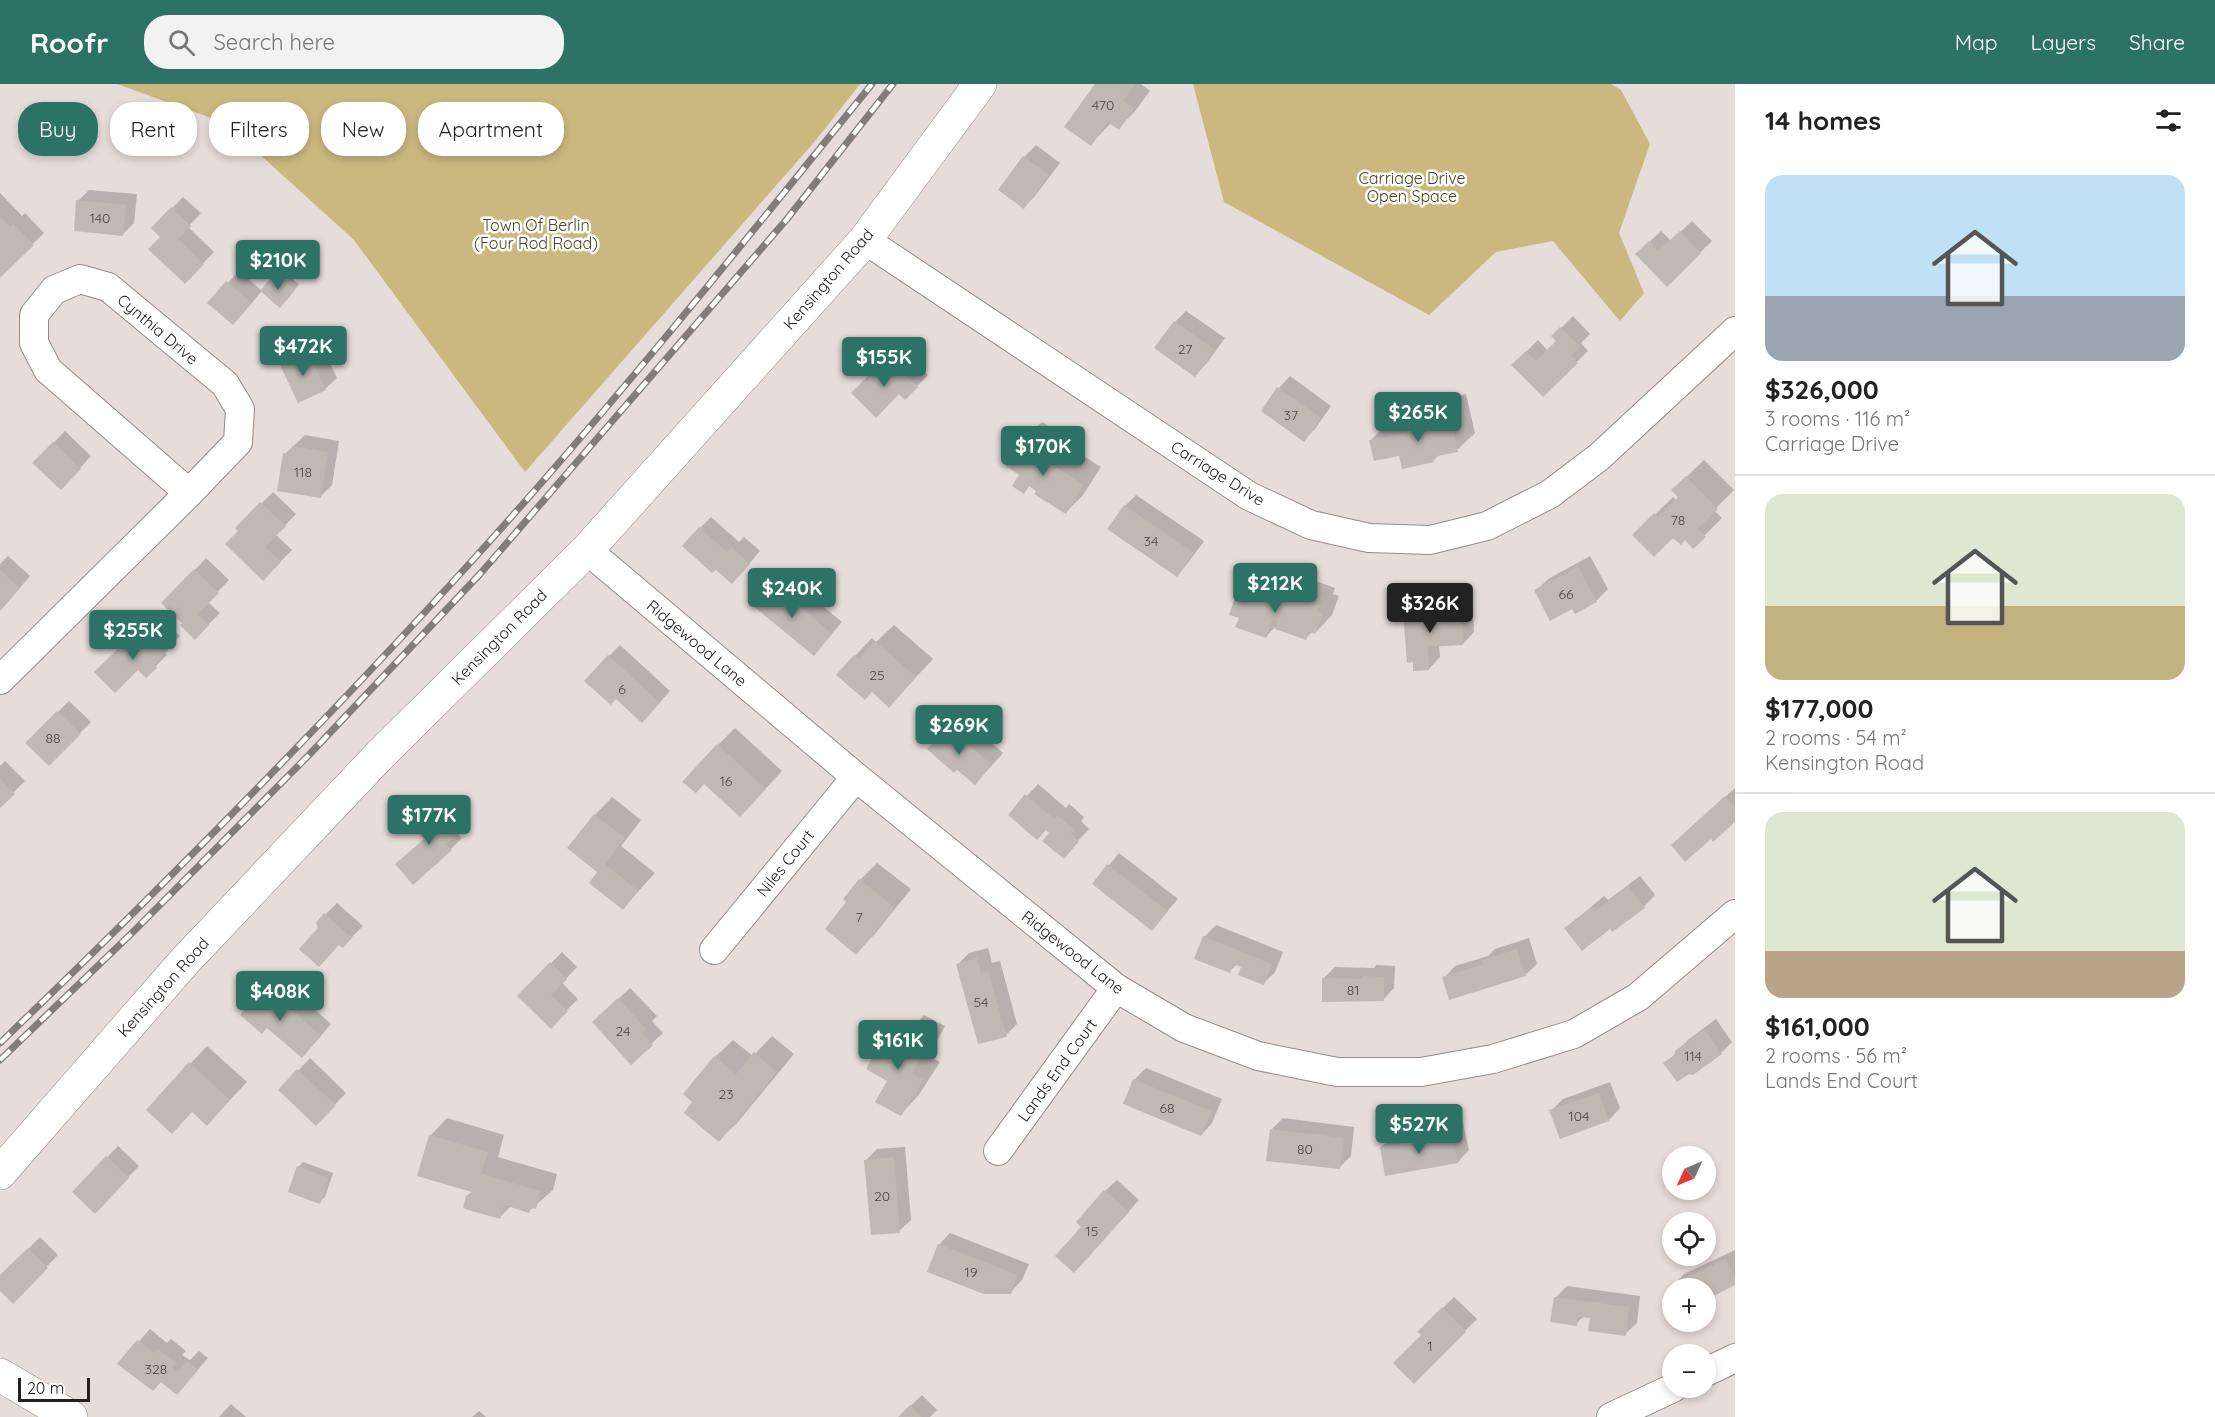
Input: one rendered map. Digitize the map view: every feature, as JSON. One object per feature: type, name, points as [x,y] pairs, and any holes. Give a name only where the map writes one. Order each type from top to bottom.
[{"type":"street","name":"Kensington Road","points":[[0,1173],[184,962],[378,756],[587,550],[864,240],[980,84]]},
{"type":"street","name":"Carriage Drive","points":[[864,240],[1249,496],[1311,525],[1369,538],[1430,540],[1487,526],[1550,494],[1599,457],[1735,332]]},
{"type":"street","name":"Cynthia Drive","points":[[0,680],[189,493],[238,442],[240,409],[225,384],[108,287],[80,279],[54,290],[34,315],[34,343],[48,370],[189,493]]},
{"type":"street","name":"Ridgewood Lane","points":[[587,550],[856,777],[1116,988],[1184,1028],[1258,1056],[1337,1072],[1421,1071],[1493,1059],[1574,1034],[1638,997],[1735,914]]},
{"type":"street","name":"Niles Court","points":[[714,950],[856,777]]},
{"type":"street","name":"Lands End Court","points":[[998,1151],[1116,988]]},
{"type":"street","points":[[1716,1367],[1735,1358]]},
{"type":"street","points":[[0,1374],[70,1417]]},
{"type":"street","points":[[1611,1417],[1662,1393]]},
{"type":"green space","name":"Town Of Berlin (Four Rod Road)","points":[[117,84],[860,84],[816,140],[525,472],[354,240],[261,156],[309,156],[309,102],[209,102],[209,117],[197,113],[197,102],[167,102]]},
{"type":"green space","name":"Carriage Drive Open Space","points":[[1193,84],[1611,84],[1621,90],[1650,144],[1619,233],[1644,293],[1620,321],[1553,241],[1496,252],[1429,315],[1224,202]]},
{"type":"building","points":[[1095,84],[1135,84],[1123,101],[1134,109],[1119,130],[1108,122],[1091,146],[1064,127]]},
{"type":"building","points":[[1023,156],[1049,175],[1024,209],[998,190]]},
{"type":"building","points":[[76,200],[126,205],[123,236],[74,231]]},
{"type":"building","points":[[171,207],[191,226],[178,239],[204,264],[185,284],[148,249],[160,237],[151,228]]},
{"type":"building","points":[[0,216],[10,227],[13,224],[34,245],[0,278]]},
{"type":"building","points":[[1680,231],[1701,253],[1667,287],[1635,254],[1649,241],[1658,251]]},
{"type":"building","points":[[275,273],[295,290],[280,308],[260,291]]},
{"type":"building","points":[[226,281],[252,303],[233,325],[207,303]]},
{"type":"building","points":[[1174,321],[1215,350],[1195,377],[1154,348]]},
{"type":"building","points":[[1560,327],[1580,347],[1571,355],[1578,363],[1543,397],[1511,365],[1526,351],[1536,361],[1556,341],[1551,336]]},
{"type":"building","points":[[308,352],[326,390],[298,403],[280,365]]},
{"type":"building","points":[[887,357],[918,387],[905,400],[899,394],[876,418],[851,393]]},
{"type":"building","points":[[1277,387],[1321,418],[1304,442],[1261,411]]},
{"type":"building","points":[[1449,410],[1458,452],[1433,457],[1434,462],[1402,469],[1399,456],[1374,461],[1369,440],[1431,427],[1429,415]]},
{"type":"building","points":[[1023,438],[1056,459],[1053,465],[1084,485],[1066,514],[1034,494],[1036,491],[1029,486],[1024,494],[1012,486],[1019,475],[1006,466]]},
{"type":"building","points":[[53,442],[81,469],[61,490],[32,463]]},
{"type":"building","points":[[292,446],[328,452],[321,498],[277,491],[283,453],[290,454]]},
{"type":"building","points":[[1686,476],[1718,509],[1698,528],[1706,537],[1693,549],[1685,540],[1681,545],[1673,538],[1654,557],[1632,535],[1654,513],[1658,517],[1678,497],[1671,490]]},
{"type":"building","points":[[260,502],[286,526],[265,547],[281,562],[263,581],[225,544],[238,531],[235,528]]},
{"type":"building","points":[[1124,505],[1194,553],[1177,577],[1107,529]]},
{"type":"building","points":[[699,527],[727,552],[731,547],[750,564],[732,584],[716,570],[712,573],[682,546]]},
{"type":"building","points":[[1578,567],[1597,602],[1575,614],[1572,609],[1550,621],[1534,590]]},
{"type":"building","points":[[194,569],[219,593],[198,614],[209,625],[195,640],[180,625],[182,623],[161,603]]},
{"type":"building","points":[[0,570],[20,588],[0,611]]},
{"type":"building","points":[[771,583],[832,634],[814,656],[752,605]]},
{"type":"building","points":[[1239,586],[1275,599],[1277,594],[1286,597],[1287,594],[1319,605],[1317,611],[1323,614],[1315,634],[1309,632],[1306,640],[1275,629],[1277,621],[1272,620],[1266,638],[1235,627],[1239,618],[1229,615]]},
{"type":"building","points":[[1461,610],[1463,645],[1428,647],[1429,670],[1413,671],[1413,662],[1407,663],[1403,613]]},
{"type":"building","points":[[151,629],[170,648],[154,664],[157,668],[146,678],[138,670],[115,693],[94,672],[120,647],[126,654]]},
{"type":"building","points":[[875,641],[916,677],[889,708],[872,692],[865,700],[836,675],[854,655],[859,659]]},
{"type":"building","points":[[608,655],[660,703],[642,723],[616,699],[611,705],[584,681]]},
{"type":"building","points":[[57,711],[81,734],[49,766],[25,743]]},
{"type":"building","points":[[947,726],[992,765],[975,785],[957,770],[954,773],[927,749]]},
{"type":"building","points":[[717,744],[766,789],[740,817],[704,784],[696,793],[682,782]]},
{"type":"building","points":[[0,779],[15,794],[0,808]]},
{"type":"building","points":[[1025,794],[1054,819],[1057,815],[1074,830],[1071,834],[1079,841],[1064,859],[1042,841],[1049,833],[1046,830],[1037,840],[1008,815]]},
{"type":"building","points":[[1725,796],[1735,808],[1735,822],[1713,842],[1711,839],[1685,862],[1671,845]]},
{"type":"building","points":[[439,807],[461,831],[446,844],[452,850],[413,885],[395,864],[424,839],[415,829]]},
{"type":"building","points":[[594,814],[625,838],[605,864],[638,891],[623,910],[589,883],[597,872],[567,848]]},
{"type":"building","points":[[1107,864],[1168,911],[1152,931],[1092,884]]},
{"type":"building","points":[[859,879],[895,908],[856,955],[825,929],[846,902],[843,899]]},
{"type":"building","points":[[1628,886],[1645,908],[1612,932],[1610,929],[1582,951],[1564,928],[1592,907],[1595,911]]},
{"type":"building","points":[[324,913],[352,938],[343,948],[339,945],[319,967],[299,949],[318,928],[316,923]]},
{"type":"building","points":[[1203,936],[1272,964],[1264,985],[1238,975],[1241,967],[1233,964],[1230,973],[1194,959]]},
{"type":"building","points":[[1517,949],[1526,976],[1449,1000],[1442,977],[1484,964],[1482,960]]},
{"type":"building","points":[[977,958],[981,973],[988,971],[1007,1037],[978,1044],[956,964]]},
{"type":"building","points":[[550,962],[567,979],[551,995],[568,1011],[551,1029],[517,996]]},
{"type":"building","points":[[1363,976],[1384,977],[1384,1001],[1322,1002],[1322,978],[1363,979]]},
{"type":"building","points":[[265,986],[321,1036],[302,1058],[267,1028],[262,1034],[240,1015]]},
{"type":"building","points":[[618,998],[646,1029],[642,1033],[653,1045],[631,1065],[592,1022]]},
{"type":"building","points":[[1704,1029],[1722,1054],[1693,1075],[1689,1074],[1677,1082],[1663,1063]]},
{"type":"building","points":[[906,1032],[929,1044],[912,1074],[924,1080],[901,1116],[875,1102],[887,1081],[866,1069],[884,1036],[899,1045]]},
{"type":"building","points":[[754,1052],[777,1072],[719,1142],[684,1113],[692,1102],[683,1094],[714,1056],[736,1074]]},
{"type":"building","points":[[189,1062],[230,1100],[207,1126],[192,1112],[172,1134],[146,1110]]},
{"type":"building","points":[[297,1069],[336,1105],[316,1126],[278,1090]]},
{"type":"building","points":[[1133,1079],[1212,1111],[1201,1136],[1123,1104]]},
{"type":"building","points":[[1599,1093],[1609,1121],[1560,1139],[1549,1110]]},
{"type":"building","points":[[1270,1129],[1344,1138],[1340,1169],[1266,1161]]},
{"type":"building","points":[[1451,1134],[1458,1163],[1385,1176],[1380,1147]]},
{"type":"building","points":[[429,1135],[488,1152],[481,1174],[541,1191],[536,1209],[531,1208],[529,1213],[504,1205],[500,1219],[465,1209],[463,1207],[466,1196],[472,1192],[417,1176]]},
{"type":"building","points":[[106,1156],[129,1178],[95,1214],[72,1192]]},
{"type":"building","points":[[894,1157],[900,1233],[871,1235],[864,1160]]},
{"type":"building","points":[[297,1166],[329,1178],[320,1204],[288,1192]]},
{"type":"building","points":[[1104,1190],[1129,1212],[1074,1273],[1055,1256],[1081,1227],[1076,1222]]},
{"type":"building","points":[[938,1244],[1018,1275],[1011,1294],[984,1294],[927,1272]]},
{"type":"building","points":[[28,1248],[48,1268],[13,1304],[0,1291],[0,1275]]},
{"type":"building","points":[[1726,1259],[1735,1277],[1735,1285],[1716,1295],[1716,1278],[1686,1278],[1716,1266],[1716,1264]]},
{"type":"building","points":[[1554,1297],[1629,1307],[1626,1336],[1588,1331],[1590,1318],[1578,1317],[1577,1326],[1550,1322]]},
{"type":"building","points":[[1442,1307],[1466,1332],[1414,1384],[1393,1363],[1421,1335],[1417,1332]]},
{"type":"building","points":[[137,1340],[154,1353],[158,1349],[176,1363],[172,1367],[178,1372],[187,1361],[198,1370],[177,1395],[161,1382],[153,1391],[117,1364]]},
{"type":"building","points":[[910,1405],[921,1417],[898,1417]]},
{"type":"railway","points":[[0,1043],[239,807],[470,563],[624,386],[872,84]]},
{"type":"railway","points":[[0,1060],[134,931],[308,756],[480,574],[787,219],[893,84]]}]
